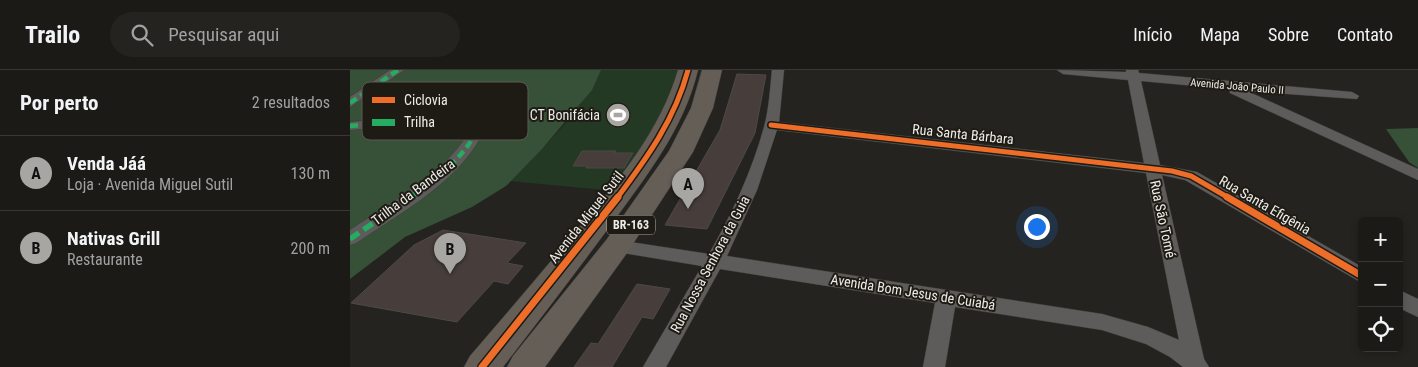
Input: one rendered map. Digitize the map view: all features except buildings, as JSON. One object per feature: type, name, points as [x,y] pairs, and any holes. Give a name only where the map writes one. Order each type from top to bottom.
[{"type":"highway","name":"Avenida Miguel Sutil","points":[[482,367],[586,238],[655,147],[677,106],[688,70]]},
{"type":"highway","name":"BR-163","points":[[525,367],[617,246],[681,152],[694,129],[702,108],[712,70]]},
{"type":"street","points":[[381,82],[398,70]]},
{"type":"street","name":"Rua Nossa Senhora da Guia","points":[[654,367],[715,260],[752,186],[771,126],[778,70]]},
{"type":"street","name":"Avenida João Paulo II","points":[[1063,70],[1133,73],[1224,85],[1352,96]]},
{"type":"street","name":"Rua São Tomé","points":[[1133,73],[1196,366]]},
{"type":"street","points":[[1224,85],[1418,175]]},
{"type":"street","points":[[350,103],[362,95]]},
{"type":"street","name":"Rua Santa Bárbara","points":[[771,126],[1152,168]]},
{"type":"street","name":"Trilha da Bandeira","points":[[350,239],[439,176],[458,159],[474,140]]},
{"type":"street","name":"Rua Santa Efigênia","points":[[1152,168],[1191,176],[1358,274]]},
{"type":"street","name":"Avenida Bom Jesus de Cuiabá","points":[[617,246],[1102,322],[1146,334],[1196,366]]},
{"type":"street","points":[[934,367],[946,297]]},
{"type":"street","points":[[1403,300],[1418,309]]},
{"type":"green space","points":[[350,70],[601,70],[592,90],[542,149],[506,186],[472,207],[405,237],[350,279]]},
{"type":"green space","name":"CT Bonifácia","points":[[601,70],[681,70],[678,88],[615,191],[510,181],[572,115]]},
{"type":"green space","points":[[1418,128],[1418,168],[1409,162],[1386,129]]},
{"type":"marked path","points":[[381,82],[398,70]]},
{"type":"marked path","points":[[350,103],[362,95]]},
{"type":"marked path","points":[[350,126],[362,125]]},
{"type":"marked path","points":[[350,239],[424,188],[460,156],[473,140]]},
{"type":"cycle path","points":[[482,367],[579,247],[646,159],[676,108],[688,70]]},
{"type":"cycle path","points":[[771,125],[1172,171],[1191,176],[1358,274]]},
{"type":"place","name":"CT Bonifácia","points":[[618,115]]},
{"type":"place","name":"Venda Jáá","points":[[688,209]]},
{"type":"place","name":"Nativas Grill","points":[[450,274]]}]
